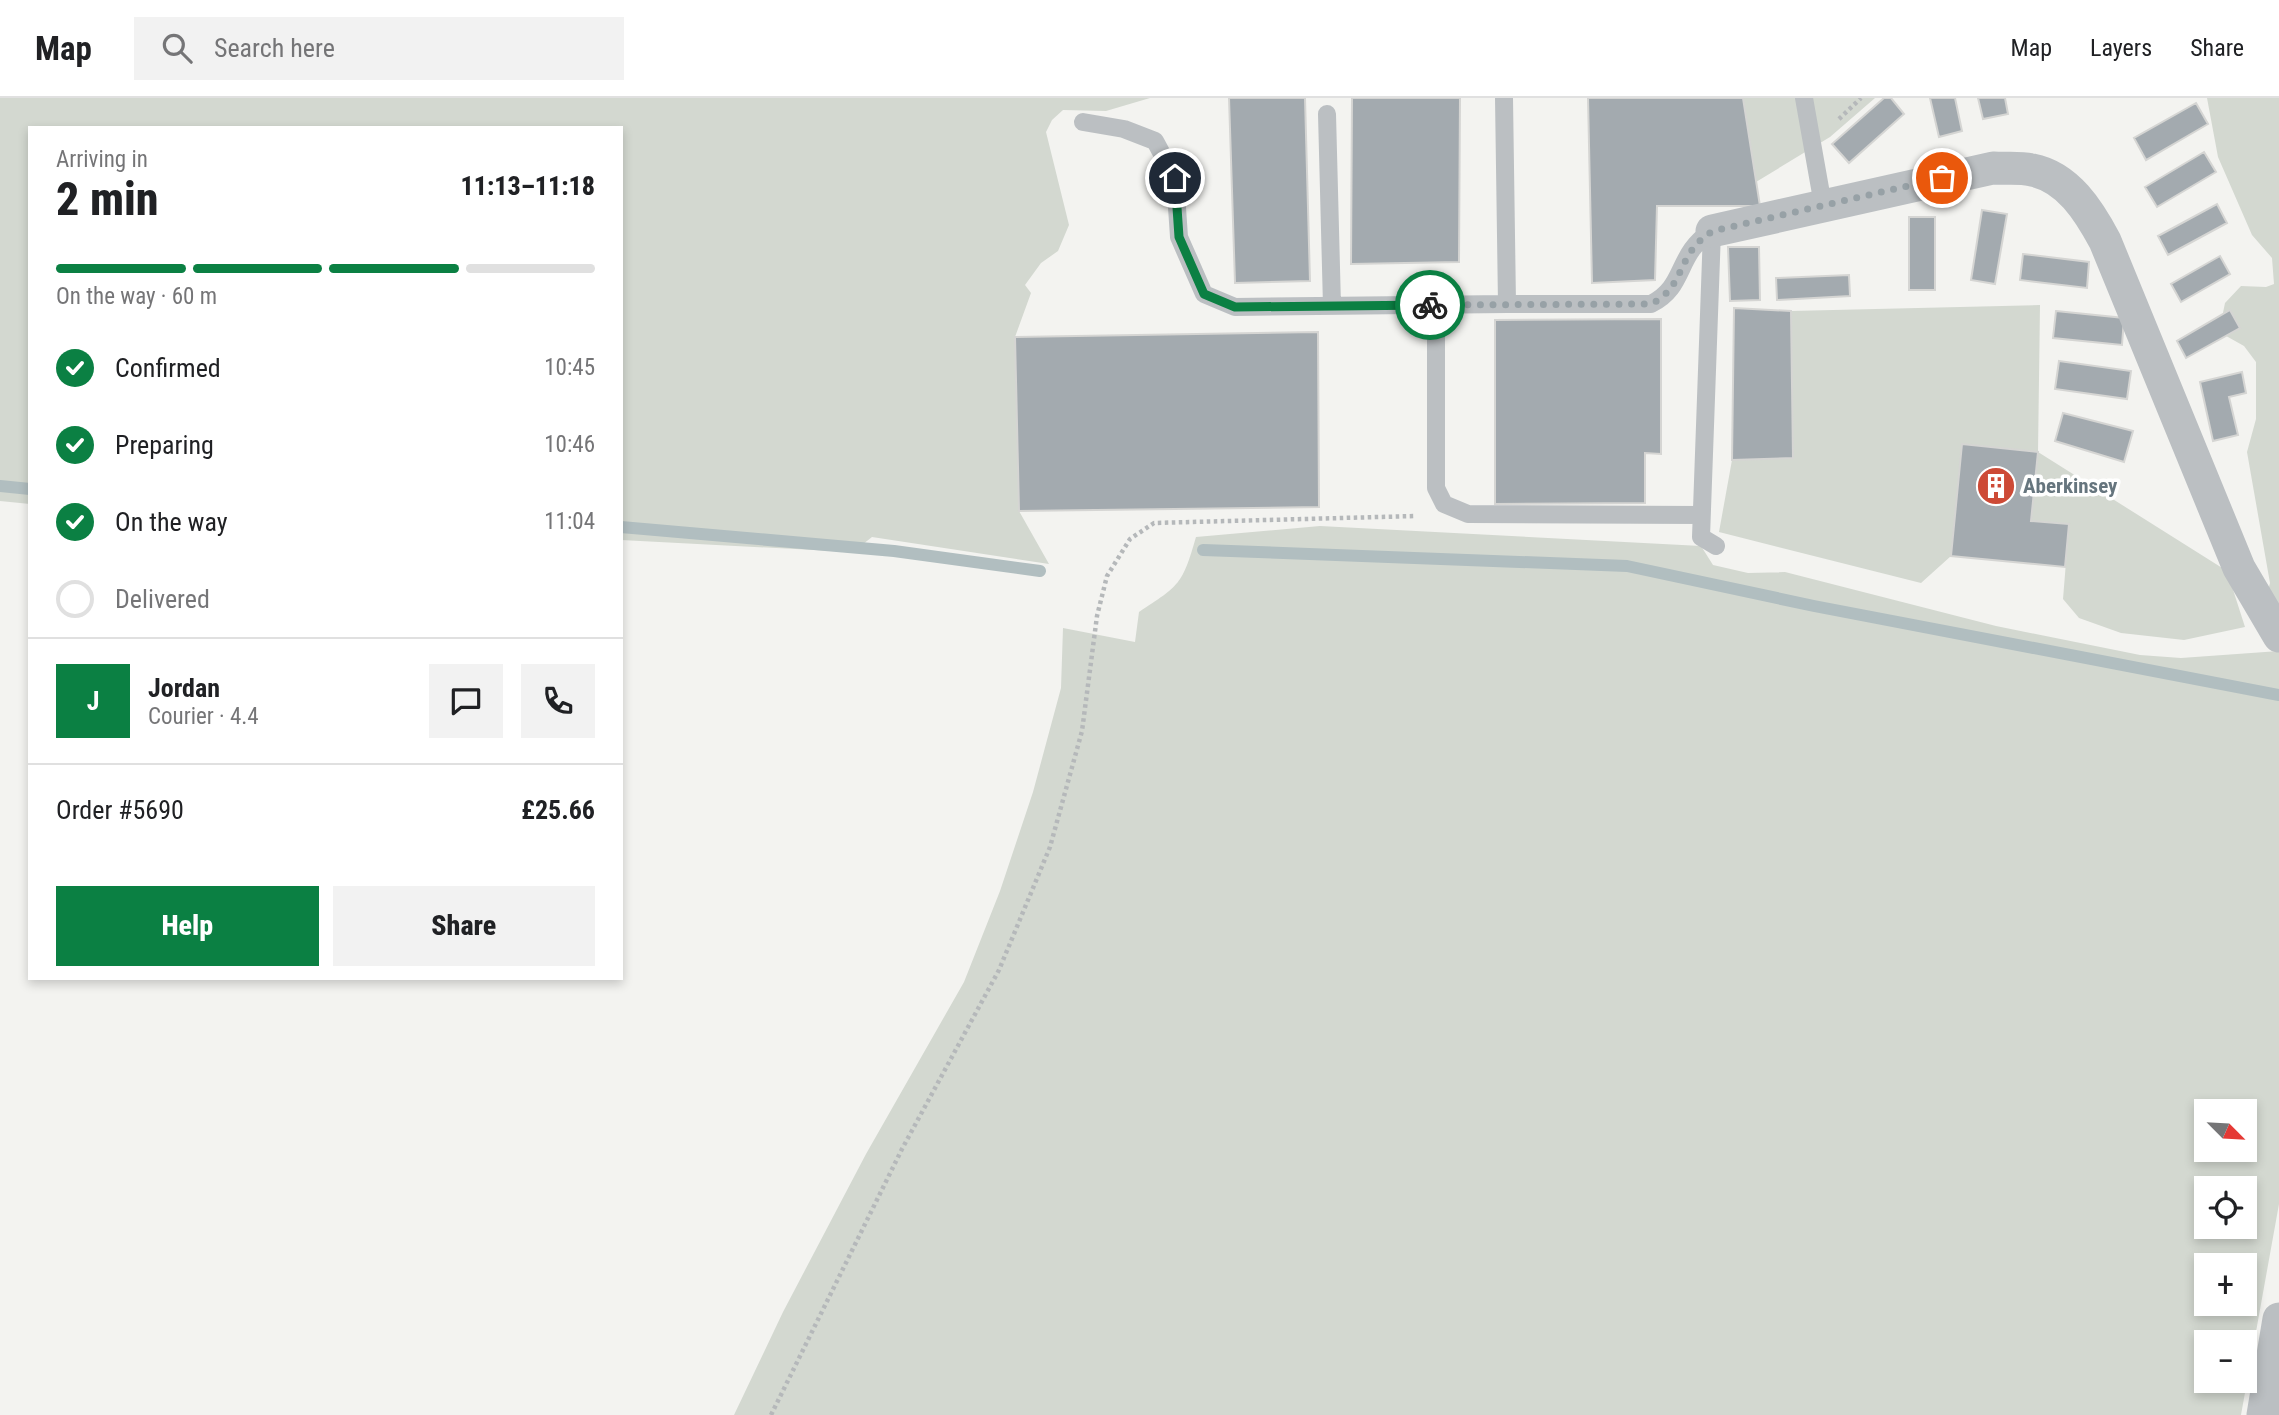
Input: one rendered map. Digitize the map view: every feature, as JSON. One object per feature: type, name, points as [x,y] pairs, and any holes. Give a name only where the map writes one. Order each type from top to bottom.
[{"type":"street","points":[[1713,231],[1993,168],[2034,170],[2062,184],[2088,208],[2105,241],[2239,568],[2279,636]]},
{"type":"street","points":[[2263,1415],[2279,1319]]},
{"type":"lane","points":[[1504,98],[1507,304]]},
{"type":"lane","points":[[1804,98],[1823,205]]},
{"type":"lane","points":[[1327,114],[1332,306]]},
{"type":"lane","points":[[1083,122],[1124,130],[1155,141],[1175,178],[1179,237],[1204,294],[1235,307],[1651,304],[1667,296],[1686,256],[1697,241],[1713,231]]},
{"type":"lane","points":[[1713,231],[1700,537],[1716,546]]},
{"type":"lane","points":[[1436,304],[1436,488],[1444,504],[1468,514],[1701,515]]},
{"type":"path","points":[[771,1415],[902,1149],[1004,958],[1049,847],[1082,731],[1097,616],[1107,576],[1130,539],[1154,523],[1468,514]]},
{"type":"shaded area","points":[[0,98],[1150,98],[1106,111],[1063,110],[1052,120],[1046,132],[1069,225],[1058,251],[1041,263],[1025,285],[1031,293],[1015,337],[1019,511],[1049,564],[872,537],[853,552],[623,540],[623,126],[28,126],[28,504],[0,501]]},
{"type":"shaded area","points":[[1743,98],[1875,98],[1830,137],[1756,182]]},
{"type":"shaded area","points":[[2207,98],[2279,98],[2279,631],[2263,612],[2270,583],[2247,452],[2256,419],[2256,362],[2244,346],[2219,332],[2225,303],[2241,286],[2266,287],[2274,284],[2272,258],[2252,235],[2218,157]]},
{"type":"shaded area","points":[[2040,305],[2038,452],[2227,571],[2245,627],[2184,640],[2121,633],[2079,618],[2063,599],[2069,525],[2031,521],[2037,452],[1962,445],[1951,556],[1921,583],[1719,532],[1732,460],[1793,457],[1791,311]]},
{"type":"shaded area","points":[[1320,526],[1701,546],[1713,565],[1748,573],[1785,572],[1996,626],[2140,655],[2181,658],[2279,651],[2279,1204],[2256,1330],[2194,1330],[2194,1393],[2245,1393],[2241,1415],[734,1415],[783,1312],[866,1154],[964,982],[1000,891],[1033,792],[1061,688],[1063,628],[1135,642],[1139,612],[1171,589],[1183,575],[1196,537]]},
{"type":"building","points":[[1229,98],[1305,98],[1310,281],[1235,283]]},
{"type":"building","points":[[1352,98],[1460,98],[1459,262],[1351,264]]},
{"type":"building","points":[[1588,98],[1743,98],[1760,206],[1657,206],[1655,280],[1592,283]]},
{"type":"building","points":[[1884,98],[1891,98],[1904,114],[1849,163],[1832,144]]},
{"type":"building","points":[[1930,98],[1955,98],[1962,131],[1939,137]]},
{"type":"building","points":[[1978,98],[2005,98],[2008,114],[1983,119]]},
{"type":"building","points":[[2196,103],[2208,124],[2146,160],[2134,138]]},
{"type":"building","points":[[2204,152],[2216,172],[2157,207],[2145,187]]},
{"type":"building","points":[[2217,204],[2227,223],[2168,255],[2158,236]]},
{"type":"building","points":[[1982,210],[2007,214],[1995,284],[1971,280]]},
{"type":"building","points":[[1909,217],[1935,217],[1935,290],[1909,290]]},
{"type":"building","points":[[1728,247],[1759,247],[1760,300],[1730,301]]},
{"type":"building","points":[[2023,254],[2089,262],[2087,288],[2020,280]]},
{"type":"building","points":[[2220,256],[2230,274],[2181,302],[2171,284]]},
{"type":"building","points":[[1849,275],[1850,296],[1777,300],[1776,278]]},
{"type":"building","points":[[1734,308],[1791,311],[1793,458],[1732,460]]},
{"type":"building","points":[[2230,310],[2240,328],[2186,358],[2177,341]]},
{"type":"building","points":[[2056,311],[2124,318],[2122,345],[2053,338]]},
{"type":"building","points":[[1661,319],[1661,454],[1645,453],[1645,503],[1495,504],[1495,320]]},
{"type":"building","points":[[1318,332],[1319,507],[1019,511],[1015,337]]},
{"type":"building","points":[[2059,361],[2131,371],[2127,399],[2055,389]]},
{"type":"building","points":[[2242,372],[2246,393],[2229,397],[2238,435],[2213,441],[2200,382]]},
{"type":"building","points":[[2063,413],[2133,431],[2124,462],[2055,441]]},
{"type":"building","name":"Aberkinsey","points":[[1962,444],[2038,452],[2031,521],[2069,524],[2065,567],[1951,556]]},
{"type":"waterway","points":[[0,486],[28,489]]},
{"type":"waterway","points":[[623,527],[894,551],[1040,571]]},
{"type":"waterway","points":[[1203,550],[1627,566],[1814,606],[2279,695]]},
{"type":"way so far","points":[[1430,305],[1651,304],[1667,296],[1686,256],[1697,241],[1713,231],[1942,178]]},
{"type":"place","name":"Aberkinsey","points":[[1996,486]]},
{"type":"route","points":[[1175,178],[1179,237],[1204,294],[1235,307],[1430,305]]}]
